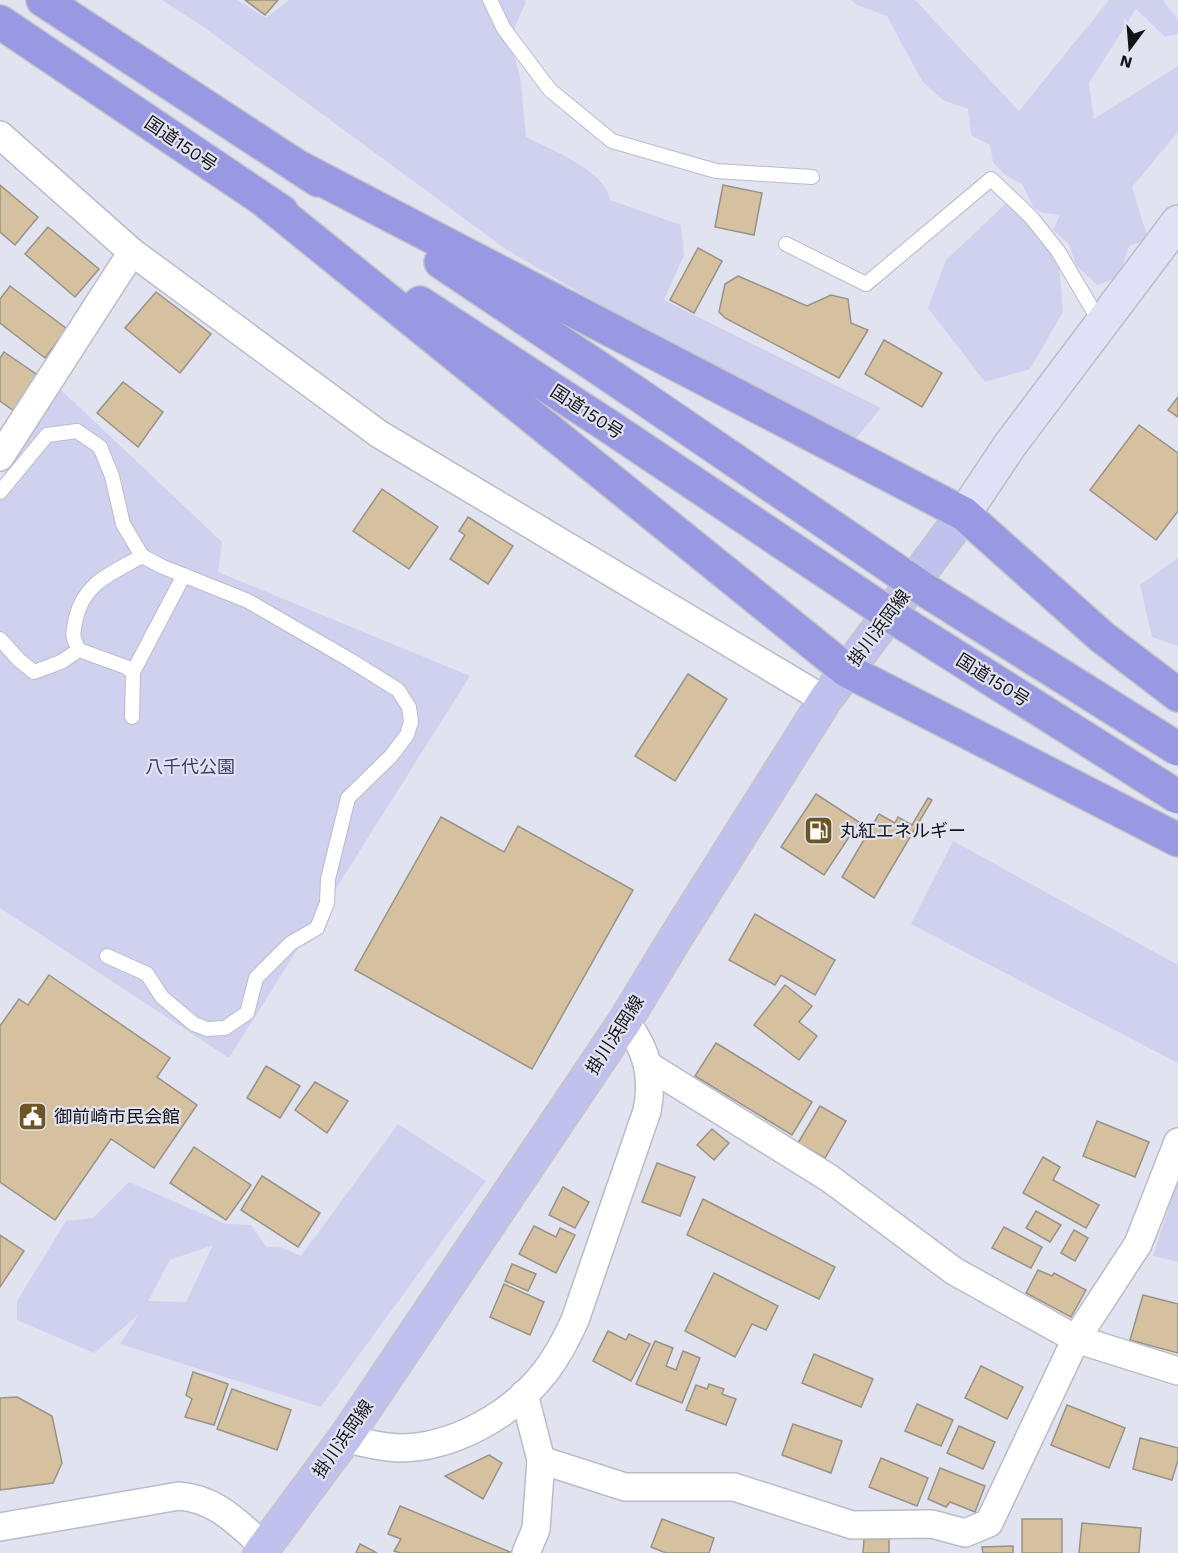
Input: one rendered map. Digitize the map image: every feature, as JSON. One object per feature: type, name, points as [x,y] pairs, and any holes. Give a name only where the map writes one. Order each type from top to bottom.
[{"type":"highway","points":[[44,0],[633,391],[922,588],[1178,749]]},
{"type":"highway","name":"国道150号","points":[[0,22],[265,201],[607,425],[898,620],[1178,797]]},
{"type":"highway","points":[[300,168],[964,514],[1102,637],[1178,695]]},
{"type":"highway","points":[[265,201],[846,670],[1178,840]]},
{"type":"main road","name":"掛川浜岡線","points":[[262,1550],[345,1438],[625,1021],[825,700],[964,514]]},
{"type":"street","points":[[0,135],[132,252],[379,434],[825,700]]},
{"type":"street","points":[[964,514],[1010,445],[1178,222]]},
{"type":"street","points":[[4,441],[132,252]]},
{"type":"street","points":[[345,1438],[382,1447],[401,1448],[439,1442],[484,1423],[505,1410],[545,1372],[562,1347],[575,1320],[647,1110],[649,1066],[636,1035],[625,1021]]},
{"type":"street","points":[[649,1066],[829,1178],[954,1271],[1076,1339],[1178,1371]]},
{"type":"street","points":[[541,1460],[625,1487],[734,1487],[852,1525],[932,1524],[965,1533],[989,1523],[1076,1339],[1138,1244],[1178,1142]]},
{"type":"street","points":[[524,1394],[541,1460],[536,1529],[526,1553]]},
{"type":"street","points":[[0,1527],[166,1497],[186,1497],[206,1501],[218,1507],[262,1550]]},
{"type":"lane","points":[[490,0],[504,29],[550,90],[612,141],[716,171],[812,177]]},
{"type":"lane","points":[[786,244],[866,284],[991,179],[1031,217],[1058,251],[1101,324]]},
{"type":"lane","points":[[0,492],[46,435],[77,431],[100,447],[112,476],[123,524],[142,556],[248,601],[398,690],[409,707],[411,722],[407,735],[391,756],[348,798],[328,879],[327,903],[317,928],[291,943],[256,978],[247,1012],[225,1028],[207,1029],[194,1024],[162,997],[147,974],[107,956]]},
{"type":"lane","points":[[133,672],[126,667],[79,650],[72,637],[79,604],[90,587],[142,556]]},
{"type":"lane","points":[[132,717],[133,672],[184,575]]},
{"type":"lane","points":[[0,639],[19,660],[34,672],[61,662],[79,650]]},
{"type":"green space","points":[[162,0],[237,0],[266,18],[289,0],[525,0],[510,38],[521,82],[526,137],[588,170],[606,189],[610,200],[681,225],[684,255],[664,300],[881,408],[852,443],[644,330],[507,250],[205,28]]},
{"type":"green space","points":[[851,0],[915,0],[1019,111],[1109,0],[1163,0],[1178,20],[1178,34],[1165,37],[1136,9],[1089,83],[1094,119],[1178,66],[1178,132],[1132,187],[1148,239],[1129,246],[1123,264],[1113,279],[1097,285],[1076,265],[1069,244],[1053,230],[1060,215],[1043,213],[1034,208],[1022,184],[1005,175],[993,162],[990,145],[971,135],[968,109],[943,100],[922,81],[887,16],[857,5]]},
{"type":"green space","points":[[1014,196],[1058,251],[1063,312],[1030,369],[985,382],[928,308],[946,260]]},
{"type":"green space","name":"八千代公園","points":[[61,390],[222,542],[218,572],[470,676],[229,1058],[0,908],[0,480]]},
{"type":"green space","points":[[1178,558],[1178,646],[1152,637],[1140,585]]},
{"type":"green space","points":[[953,841],[1178,965],[1178,1063],[911,924]]},
{"type":"green space","points":[[398,1124],[486,1181],[321,1407],[120,1344],[139,1314],[94,1353],[17,1320],[17,1301],[66,1221],[93,1218],[129,1182],[226,1224],[251,1225],[266,1247],[280,1247],[301,1256]],"holes":[[[213,1245],[186,1302],[148,1301],[170,1260]]]},
{"type":"green space","points":[[1178,1179],[1178,1262],[1153,1256]]},
{"type":"building","points":[[245,0],[278,0],[265,15]]},
{"type":"building","points":[[0,185],[38,217],[15,245],[0,232]]},
{"type":"building","points":[[723,185],[762,193],[754,235],[715,227]]},
{"type":"building","points":[[48,227],[99,269],[75,297],[25,254]]},
{"type":"building","points":[[698,248],[722,261],[694,313],[670,300]]},
{"type":"building","points":[[738,276],[807,306],[831,295],[848,299],[851,323],[868,330],[839,378],[725,318],[719,312],[725,284]]},
{"type":"building","points":[[10,286],[67,329],[45,358],[0,323],[0,299]]},
{"type":"building","points":[[156,292],[211,334],[180,373],[125,328]]},
{"type":"building","points":[[884,340],[942,373],[922,407],[865,374]]},
{"type":"building","points":[[4,352],[39,376],[14,411],[0,401],[0,358]]},
{"type":"building","points":[[123,382],[163,412],[138,447],[97,413]]},
{"type":"building","points":[[1178,397],[1178,417],[1168,410]]},
{"type":"building","points":[[1139,425],[1178,453],[1178,511],[1156,540],[1090,490]]},
{"type":"building","points":[[382,489],[438,527],[409,569],[353,531]]},
{"type":"building","points":[[468,517],[513,546],[488,584],[450,559],[465,535],[459,531]]},
{"type":"building","points":[[688,674],[727,699],[675,781],[635,756]]},
{"type":"building","points":[[816,794],[859,822],[824,875],[781,847]]},
{"type":"building","points":[[928,798],[932,800],[874,898],[842,877],[879,814],[895,823],[898,817],[912,825]]},
{"type":"building","points":[[441,817],[504,852],[518,826],[633,890],[532,1069],[355,970]]},
{"type":"building","points":[[755,914],[835,960],[815,995],[781,975],[775,985],[729,960]]},
{"type":"building","points":[[49,975],[170,1058],[157,1077],[197,1105],[154,1168],[111,1139],[55,1220],[0,1182],[0,1026],[19,999],[28,1005]]},
{"type":"building","points":[[785,985],[812,1006],[799,1022],[817,1036],[799,1060],[754,1025]]},
{"type":"building","points":[[716,1043],[812,1102],[792,1135],[695,1076]]},
{"type":"building","points":[[266,1066],[300,1086],[280,1118],[247,1098]]},
{"type":"building","points":[[315,1082],[348,1101],[327,1133],[295,1110]]},
{"type":"building","points":[[820,1106],[846,1121],[825,1158],[798,1143]]},
{"type":"building","points":[[1097,1121],[1149,1142],[1135,1177],[1083,1156]]},
{"type":"building","points":[[712,1129],[729,1143],[714,1160],[697,1145]]},
{"type":"building","points":[[194,1147],[251,1185],[226,1220],[170,1183]]},
{"type":"building","points":[[1043,1157],[1060,1167],[1053,1180],[1099,1205],[1086,1228],[1023,1193]]},
{"type":"building","points":[[657,1163],[695,1177],[680,1216],[642,1202]]},
{"type":"building","points":[[262,1176],[320,1213],[298,1247],[241,1210]]},
{"type":"building","points":[[563,1187],[589,1202],[575,1228],[549,1215]]},
{"type":"building","points":[[703,1199],[835,1267],[819,1299],[687,1235]]},
{"type":"building","points":[[1036,1211],[1061,1225],[1050,1242],[1026,1228]]},
{"type":"building","points":[[534,1226],[556,1237],[560,1228],[575,1235],[556,1273],[519,1254]]},
{"type":"building","points":[[1004,1227],[1042,1247],[1031,1268],[992,1248]]},
{"type":"building","points":[[1074,1230],[1088,1238],[1075,1261],[1061,1253]]},
{"type":"building","points":[[0,1235],[24,1251],[0,1287]]},
{"type":"building","points":[[512,1264],[536,1274],[528,1291],[505,1281]]},
{"type":"building","points":[[1038,1270],[1052,1276],[1054,1273],[1086,1290],[1071,1317],[1026,1293]]},
{"type":"building","points":[[714,1273],[778,1306],[766,1330],[752,1324],[735,1357],[685,1331]]},
{"type":"building","points":[[504,1284],[544,1302],[530,1335],[490,1317]]},
{"type":"building","points":[[1143,1295],[1178,1304],[1178,1353],[1130,1340]]},
{"type":"building","points":[[608,1331],[626,1340],[629,1334],[650,1344],[631,1381],[593,1361]]},
{"type":"building","points":[[655,1341],[673,1348],[666,1366],[676,1370],[683,1351],[700,1358],[682,1403],[636,1384]]},
{"type":"building","points":[[814,1354],[873,1379],[861,1407],[802,1383]]},
{"type":"building","points":[[981,1366],[1023,1387],[1007,1419],[965,1398]]},
{"type":"building","points":[[193,1372],[228,1384],[214,1425],[185,1417],[192,1399],[186,1395]]},
{"type":"building","points":[[709,1384],[724,1389],[722,1394],[736,1399],[726,1425],[686,1410],[696,1385],[707,1389]]},
{"type":"building","points":[[232,1389],[291,1410],[277,1450],[217,1429]]},
{"type":"building","points":[[17,1397],[52,1416],[62,1463],[53,1483],[0,1490],[0,1398]]},
{"type":"building","points":[[917,1404],[953,1420],[941,1446],[905,1431]]},
{"type":"building","points":[[1067,1405],[1125,1428],[1109,1468],[1051,1445]]},
{"type":"building","points":[[793,1424],[842,1441],[831,1473],[782,1455]]},
{"type":"building","points":[[959,1426],[995,1442],[983,1469],[947,1453]]},
{"type":"building","points":[[1140,1438],[1178,1448],[1178,1460],[1172,1480],[1133,1469]]},
{"type":"building","points":[[489,1455],[502,1463],[483,1499],[445,1476]]},
{"type":"building","points":[[881,1458],[928,1478],[917,1506],[869,1487]]},
{"type":"building","points":[[940,1468],[985,1486],[975,1512],[950,1502],[946,1507],[928,1499]]},
{"type":"building","points":[[400,1506],[510,1552],[400,1553],[394,1551],[401,1539],[388,1534]]},
{"type":"building","points":[[662,1519],[714,1538],[709,1553],[666,1553],[651,1547]]},
{"type":"building","points":[[1022,1519],[1062,1519],[1062,1553],[1022,1553]]},
{"type":"building","points":[[1082,1523],[1141,1528],[1139,1553],[1079,1553]]},
{"type":"building","points":[[864,1539],[889,1539],[889,1553],[863,1553]]},
{"type":"building","points":[[360,1544],[377,1553],[356,1553]]},
{"type":"building","points":[[1013,1546],[1013,1553],[983,1553],[982,1547]]},
{"type":"place","name":"丸紅エネルギー","points":[[819,831]]},
{"type":"place","name":"御前崎市民会館","points":[[33,1117]]}]
